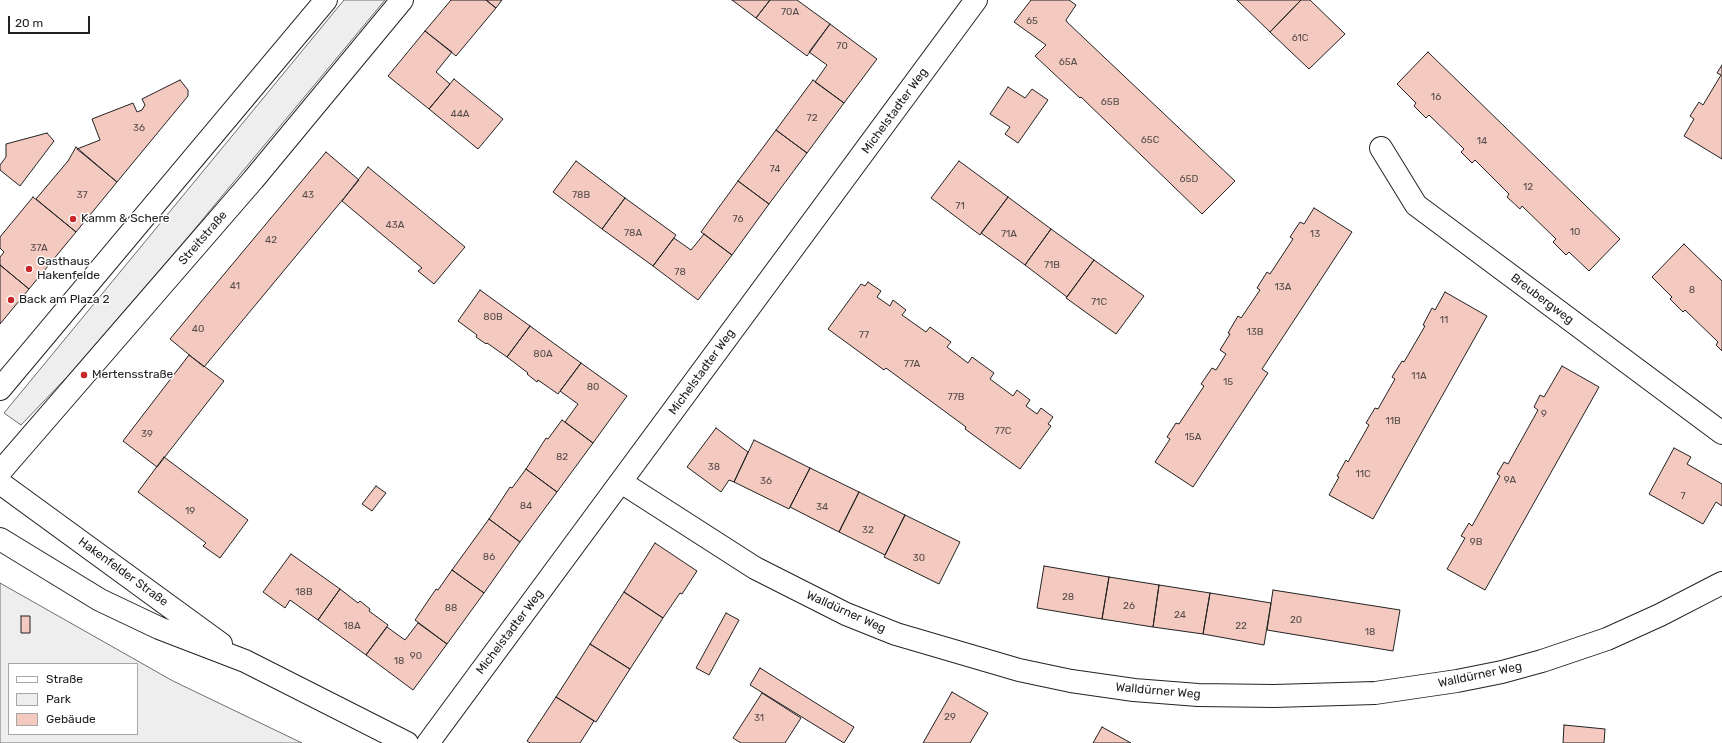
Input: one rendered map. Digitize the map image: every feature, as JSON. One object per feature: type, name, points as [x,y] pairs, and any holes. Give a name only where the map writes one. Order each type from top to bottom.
[{"type":"street","points":[[0,389],[326,0]]},
{"type":"street","name":"Streitstraße","points":[[0,472],[253,180],[402,0]]},
{"type":"street","name":"Michelstadter Weg","points":[[428,743],[976,0]]},
{"type":"street","name":"Breubergweg","points":[[1381,148],[1416,205],[1722,433]]},
{"type":"street","name":"Walldürner Weg","points":[[621,482],[755,568],[846,614],[944,650],[1019,670],[1072,682],[1134,690],[1198,695],[1274,696],[1375,693],[1457,681],[1529,665],[1607,639],[1660,615],[1722,583]]},
{"type":"street","name":"Hakenfelder Straße","points":[[0,483],[245,661]]},
{"type":"street","name":"Hakenfelder Straße","points":[[0,539],[100,600],[159,628],[245,661],[407,743]]},
{"type":"green space","points":[[344,0],[385,0],[188,237],[67,377],[21,425],[4,413]]},
{"type":"green space","points":[[0,583],[173,681],[302,743],[0,743]]},
{"type":"building","points":[[451,0],[486,0],[496,8],[456,56],[425,31]]},
{"type":"building","points":[[486,0],[502,0],[496,8]]},
{"type":"building","points":[[732,0],[770,0],[756,18]]},
{"type":"building","points":[[770,0],[797,0],[830,24],[807,56],[756,18]]},
{"type":"building","points":[[1031,0],[1069,0],[1076,5],[1066,20],[1067,22],[1235,181],[1202,214],[1081,97],[1080,98],[1035,56],[1046,45],[1014,22]]},
{"type":"building","points":[[1237,0],[1301,0],[1270,32]]},
{"type":"building","points":[[1301,0],[1310,0],[1345,34],[1309,69],[1270,32]]},
{"type":"building","points":[[830,24],[877,59],[844,103],[815,82],[827,65],[809,52]]},
{"type":"building","points":[[425,31],[452,52],[436,72],[450,84],[429,109],[388,76]]},
{"type":"building","points":[[1428,52],[1620,239],[1589,271],[1569,252],[1566,255],[1553,242],[1556,239],[1522,206],[1520,209],[1507,197],[1509,194],[1475,160],[1472,163],[1461,152],[1464,149],[1429,115],[1426,118],[1414,106],[1416,103],[1397,84]]},
{"type":"building","points":[[1722,65],[1722,159],[1684,136],[1694,119],[1690,116],[1699,102],[1703,105],[1721,75],[1717,73]]},
{"type":"building","points":[[454,79],[503,119],[478,149],[429,109]]},
{"type":"building","points":[[180,80],[188,90],[188,96],[117,182],[77,149],[100,140],[92,119],[133,103],[137,112],[142,110],[145,105],[142,99]]},
{"type":"building","points":[[813,80],[844,103],[807,153],[776,130]]},
{"type":"building","points":[[1008,87],[1025,98],[1032,89],[1048,100],[1018,143],[1005,134],[1010,127],[990,114]]},
{"type":"building","points":[[776,130],[807,153],[769,204],[738,181]]},
{"type":"building","points":[[47,133],[54,141],[20,186],[0,170],[0,165],[6,157],[6,144]]},
{"type":"building","points":[[76,147],[117,182],[76,232],[36,199],[68,161]]},
{"type":"building","points":[[326,152],[359,180],[204,367],[170,339]]},
{"type":"building","points":[[576,161],[625,198],[602,229],[553,192]]},
{"type":"building","points":[[959,161],[1008,197],[980,235],[931,198]]},
{"type":"building","points":[[368,167],[465,247],[434,284],[418,271],[422,268],[342,201]]},
{"type":"building","points":[[738,181],[769,204],[732,255],[701,232]]},
{"type":"building","points":[[33,197],[76,232],[29,289],[0,265],[0,257],[4,252],[0,248],[0,237]]},
{"type":"building","points":[[1008,197],[1051,229],[1025,265],[981,233]]},
{"type":"building","points":[[625,198],[676,235],[653,266],[602,229]]},
{"type":"building","points":[[1314,208],[1352,232],[1262,369],[1268,373],[1193,487],[1155,462],[1170,439],[1167,437],[1176,423],[1179,424],[1204,386],[1201,384],[1212,368],[1216,370],[1226,354],[1220,350],[1230,334],[1228,333],[1238,316],[1241,318],[1260,290],[1257,288],[1267,272],[1270,274],[1293,239],[1290,237],[1300,222],[1304,224]]},
{"type":"building","points":[[1051,229],[1094,260],[1067,297],[1025,265]]},
{"type":"building","points":[[704,234],[732,255],[698,300],[653,266],[674,238],[691,250]]},
{"type":"building","points":[[1684,244],[1722,281],[1722,351],[1716,345],[1718,342],[1685,310],[1683,312],[1670,299],[1672,297],[1652,277]]},
{"type":"building","points":[[1094,260],[1144,296],[1116,334],[1066,298]]},
{"type":"building","points":[[0,265],[29,289],[0,324]]},
{"type":"building","points":[[868,282],[881,291],[877,297],[890,306],[893,300],[906,310],[902,315],[926,332],[930,327],[951,342],[947,347],[968,363],[972,357],[994,373],[990,379],[1013,396],[1017,390],[1030,400],[1026,406],[1037,414],[1041,408],[1053,417],[1048,424],[1051,426],[1020,469],[886,368],[884,370],[828,329],[861,284],[865,286]]},
{"type":"building","points":[[480,290],[530,326],[507,357],[476,337],[477,335],[458,321]]},
{"type":"building","points":[[1445,292],[1487,316],[1373,519],[1329,495],[1346,460],[1348,462],[1369,425],[1366,423],[1375,408],[1378,409],[1395,379],[1392,377],[1402,361],[1404,362],[1425,326],[1423,325],[1432,308],[1435,310]]},
{"type":"building","points":[[530,326],[581,363],[558,394],[538,380],[537,382],[507,357]]},
{"type":"building","points":[[189,355],[224,381],[157,467],[123,441]]},
{"type":"building","points":[[581,363],[627,396],[593,443],[565,422],[578,404],[560,391]]},
{"type":"building","points":[[1562,366],[1599,387],[1485,590],[1447,569],[1465,538],[1461,536],[1469,523],[1472,526],[1500,476],[1497,474],[1504,462],[1508,464],[1538,410],[1534,407],[1540,395],[1544,397]]},
{"type":"building","points":[[562,420],[593,443],[557,492],[526,469],[546,438],[548,439]]},
{"type":"building","points":[[716,428],[748,452],[734,482],[729,480],[721,492],[687,467]]},
{"type":"building","points":[[754,440],[810,468],[789,509],[734,482]]},
{"type":"building","points":[[1674,448],[1691,457],[1687,464],[1722,484],[1722,506],[1716,502],[1703,524],[1649,494]]},
{"type":"building","points":[[164,457],[248,520],[220,558],[203,546],[206,543],[138,492]]},
{"type":"building","points":[[810,468],[859,492],[839,532],[790,507]]},
{"type":"building","points":[[526,469],[557,492],[520,542],[489,519],[510,487],[512,488]]},
{"type":"building","points":[[376,486],[386,493],[372,511],[362,504]]},
{"type":"building","points":[[859,492],[905,515],[885,555],[839,532]]},
{"type":"building","points":[[905,515],[960,542],[939,584],[884,557]]},
{"type":"building","points":[[489,519],[520,542],[484,593],[452,570]]},
{"type":"building","points":[[655,543],[697,571],[682,594],[680,593],[663,618],[624,592]]},
{"type":"building","points":[[291,554],[340,589],[318,620],[290,600],[285,608],[263,592]]},
{"type":"building","points":[[1044,566],[1109,577],[1102,619],[1037,608]]},
{"type":"building","points":[[452,570],[484,593],[447,644],[415,620],[436,589],[438,590]]},
{"type":"building","points":[[1109,577],[1159,585],[1153,627],[1102,619]]},
{"type":"building","points":[[1159,585],[1210,593],[1203,634],[1153,627]]},
{"type":"building","points":[[340,589],[358,603],[360,601],[370,609],[369,611],[388,625],[366,655],[318,620]]},
{"type":"building","points":[[1273,590],[1400,610],[1393,651],[1267,630]]},
{"type":"building","points":[[624,592],[663,618],[630,669],[590,644]]},
{"type":"building","points":[[1210,593],[1271,603],[1264,645],[1203,634]]},
{"type":"building","points":[[726,613],[739,620],[709,675],[696,668]]},
{"type":"building","points":[[21,616],[30,616],[30,633],[21,633]]},
{"type":"building","points":[[418,623],[447,644],[413,690],[366,655],[387,627],[405,640]]},
{"type":"building","points":[[590,644],[630,669],[596,722],[556,697]]},
{"type":"building","points":[[760,668],[854,727],[844,743],[750,685]]},
{"type":"building","points":[[952,692],[988,713],[970,743],[923,743]]},
{"type":"building","points":[[762,693],[801,718],[785,743],[741,743],[733,738]]},
{"type":"building","points":[[556,697],[594,721],[580,743],[530,743],[527,741]]},
{"type":"building","points":[[1564,725],[1605,729],[1604,743],[1563,743]]},
{"type":"building","points":[[1102,727],[1131,743],[1093,743]]},
{"type":"place","name":"Kamm & Schere","points":[[73,219]]},
{"type":"place","name":"Gasthaus Hakenfelde","points":[[29,269]]},
{"type":"place","name":"Back am Plaza 2","points":[[11,300]]},
{"type":"place","name":"Mertensstraße","points":[[84,375]]}]
